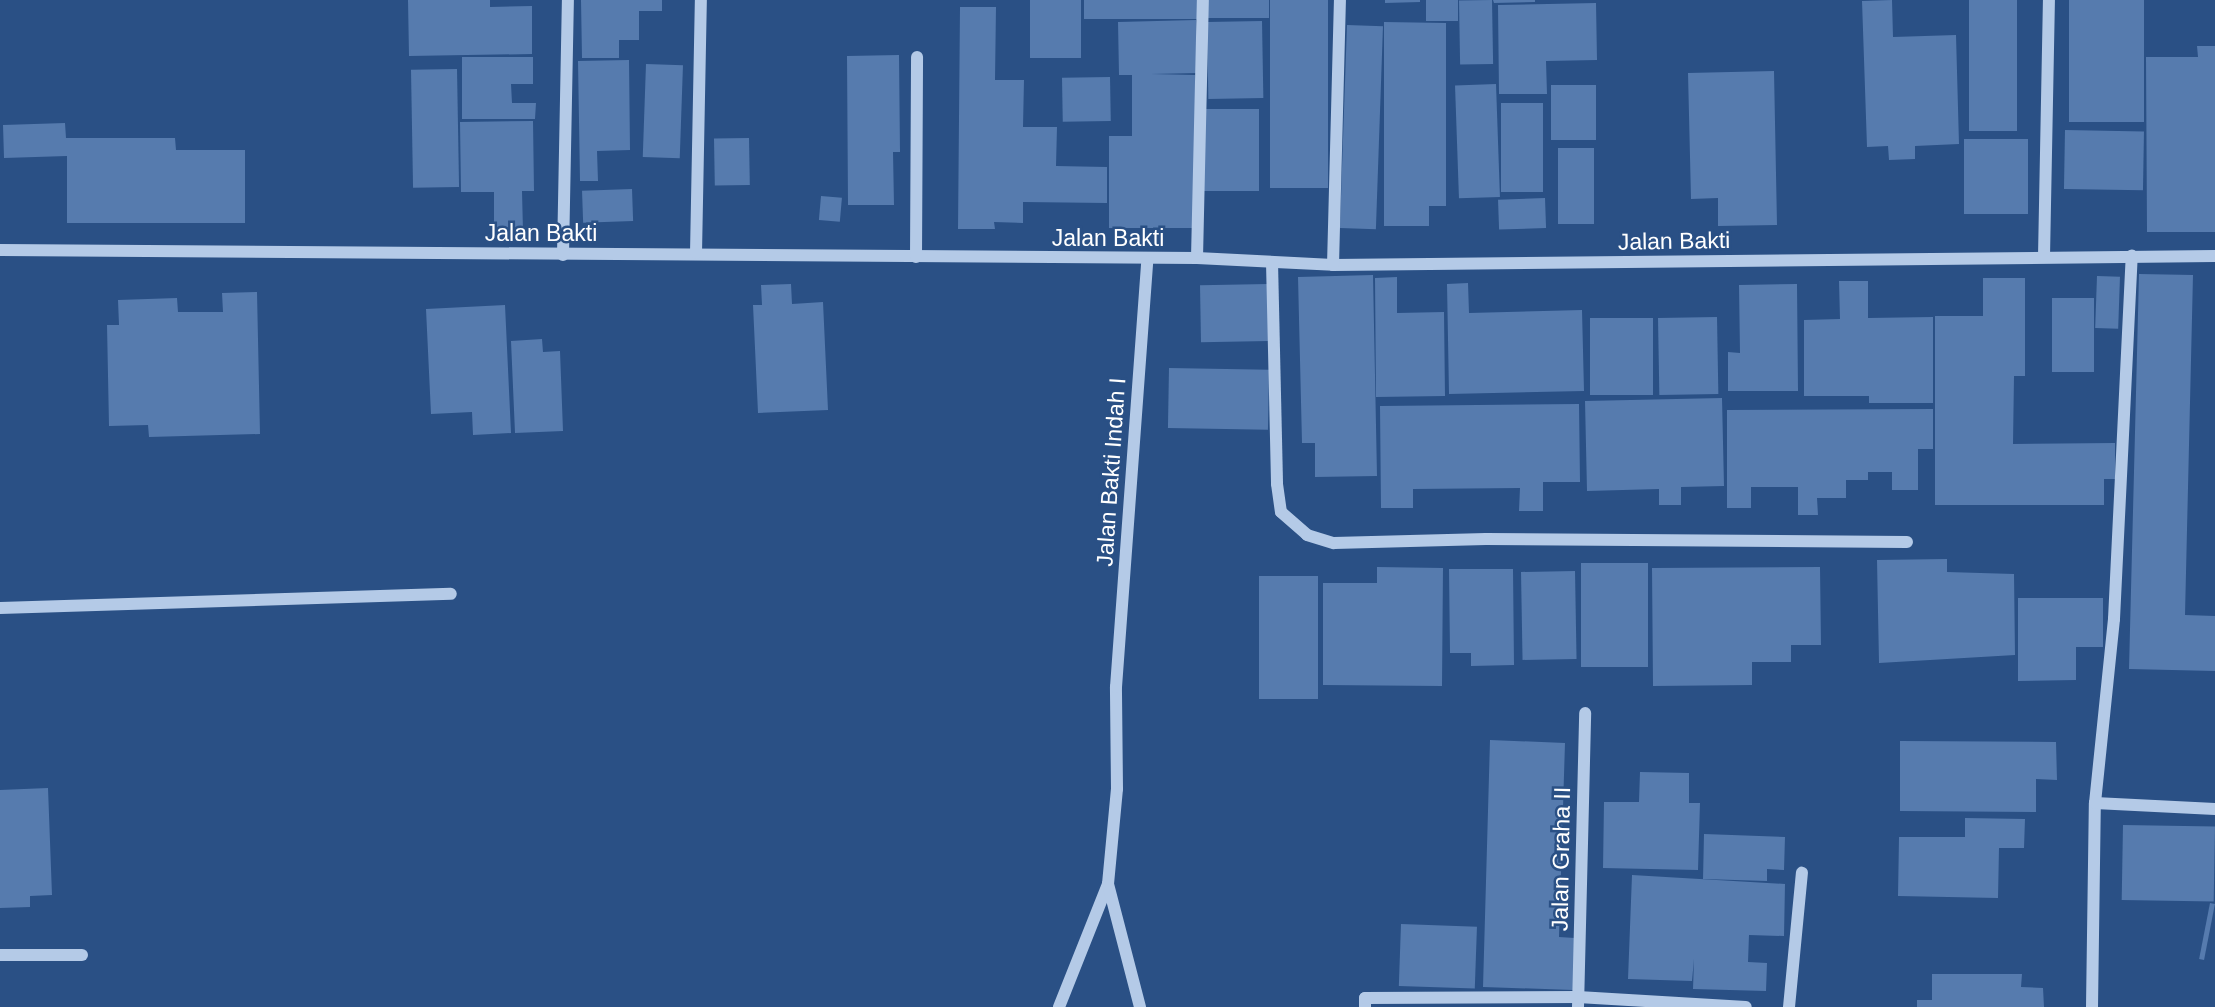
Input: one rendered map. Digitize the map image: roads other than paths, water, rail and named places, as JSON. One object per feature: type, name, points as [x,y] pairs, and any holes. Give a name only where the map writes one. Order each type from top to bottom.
[{"type":"street","points":[[563,255],[568,0]]},
{"type":"street","points":[[696,253],[702,0]]},
{"type":"street","points":[[1197,258],[1203,0]]},
{"type":"street","points":[[1333,265],[1340,0]]},
{"type":"street","points":[[2044,257],[2049,0]]},
{"type":"street","points":[[916,257],[917,57]]},
{"type":"street","name":"Jalan Bakti","points":[[0,250],[563,255],[696,253],[1147,261],[1197,258],[1333,265],[2215,256]]},
{"type":"street","points":[[2092,1007],[2095,803],[2113,618],[2132,255]]},
{"type":"street","name":"Jalan Bakti Indah I","points":[[1108,884],[1117,789],[1116,687],[1147,261]]},
{"type":"street","points":[[1272,262],[1277,484],[1281,512],[1307,535],[1334,543],[1486,539],[1907,542]]},
{"type":"street","points":[[0,608],[451,594]]},
{"type":"street","name":"Jalan Graha II","points":[[1578,1002],[1585,713]]},
{"type":"street","points":[[2095,803],[2215,809]]},
{"type":"street","points":[[1790,1007],[1802,873]]},
{"type":"street","points":[[1059,1007],[1108,884]]},
{"type":"street","points":[[1108,884],[1140,1007]]},
{"type":"street","points":[[0,954],[82,955]]},
{"type":"street","points":[[1365,1003],[1578,1002],[1746,1007]]}]
